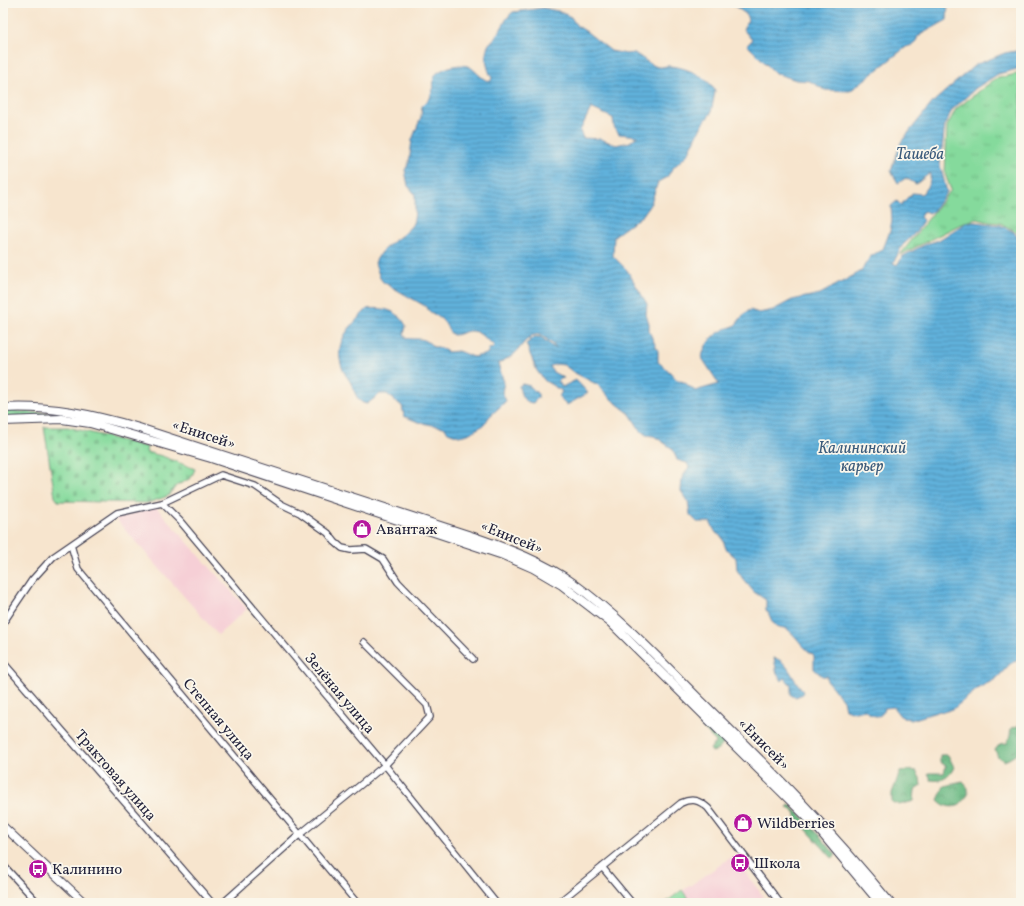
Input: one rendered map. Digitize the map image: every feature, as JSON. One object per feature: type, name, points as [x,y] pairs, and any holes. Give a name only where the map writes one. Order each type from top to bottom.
[{"type":"highway","name":"«Енисей»","points":[[3,408],[69,411],[95,416],[139,428],[474,537],[527,557],[541,564],[572,582],[630,631],[773,772],[826,827],[890,903]]},
{"type":"highway","name":"«Енисей»","points":[[3,421],[62,418],[90,423],[211,458],[503,554],[533,568],[562,585],[610,622],[667,677],[816,826],[880,903]]},
{"type":"main road","points":[[3,826],[85,903]]},
{"type":"street","points":[[3,623],[44,565],[53,557],[117,513],[162,503],[221,475],[256,486],[281,504],[300,513],[328,533],[342,548],[351,550],[366,549],[383,560],[398,582],[473,659]]},
{"type":"street","name":"Зелёная улица","points":[[162,503],[180,521],[385,765],[496,903]]},
{"type":"street","name":"Степная улица","points":[[71,545],[78,569],[357,903]]},
{"type":"street","points":[[223,903],[300,834],[385,765],[430,717],[427,706],[364,642]]},
{"type":"street","name":"Трактовая улица","points":[[3,662],[212,903]]},
{"type":"street","points":[[558,903],[681,803],[690,799],[700,801],[708,808],[780,903]]},
{"type":"street","points":[[3,865],[38,903]]},
{"type":"street","points":[[602,867],[632,903]]},
{"type":"shaded area","points":[[156,507],[247,609],[218,635],[115,518]]},
{"type":"shaded area","points":[[733,856],[763,896],[756,903],[665,903]]},
{"type":"green space","points":[[1021,73],[1021,244],[1017,232],[1000,223],[977,219],[965,222],[900,255],[951,190],[945,174],[947,126],[956,109],[995,79]]},
{"type":"green space","points":[[3,410],[68,415],[3,418]]},
{"type":"green space","points":[[44,427],[68,427],[147,447],[146,452],[162,456],[195,469],[191,478],[176,486],[168,496],[148,503],[58,501],[55,497]]},
{"type":"green space","points":[[698,715],[705,724],[725,740],[718,750],[712,752],[710,749],[716,742],[699,724],[696,716]]},
{"type":"green space","points":[[1021,720],[1021,752],[1004,761],[998,757],[995,750],[1000,744],[1007,743],[1011,728],[1018,726]]},
{"type":"green space","points":[[940,755],[948,755],[954,767],[950,774],[945,778],[931,780],[928,773],[944,773],[946,766],[940,762]]},
{"type":"green space","points":[[908,770],[916,771],[920,778],[921,786],[915,790],[914,801],[899,805],[892,802],[892,793],[900,772]]},
{"type":"green space","points":[[963,782],[968,788],[968,795],[958,806],[947,806],[938,800],[944,786]]},
{"type":"green space","points":[[790,805],[808,822],[836,855],[832,858],[797,819],[795,813],[787,807]]},
{"type":"green space","points":[[682,890],[691,903],[665,903]]},
{"type":"water","points":[[730,3],[948,3],[947,20],[918,36],[915,44],[906,47],[850,91],[825,90],[810,81],[796,80],[775,73],[747,45],[752,40],[743,29],[748,20],[746,14]]},
{"type":"water","name":"Калининский карьер","points":[[543,8],[558,11],[571,17],[576,25],[611,51],[626,54],[634,53],[658,67],[668,66],[683,68],[708,81],[715,91],[711,113],[702,125],[688,154],[674,167],[667,177],[658,182],[651,203],[643,215],[614,236],[613,256],[627,270],[647,304],[646,315],[649,323],[649,331],[658,351],[658,362],[677,380],[684,382],[695,391],[719,384],[702,358],[703,353],[709,341],[725,329],[734,326],[745,313],[750,310],[759,313],[773,310],[792,300],[820,294],[860,272],[871,256],[883,249],[890,231],[892,220],[891,206],[897,201],[901,205],[908,197],[911,196],[912,193],[922,194],[930,180],[930,173],[916,184],[906,178],[898,183],[891,171],[901,142],[933,102],[975,65],[1005,53],[1021,50],[1021,68],[998,74],[976,88],[952,110],[945,124],[940,165],[947,192],[933,211],[929,213],[923,211],[920,217],[923,220],[919,228],[902,246],[893,263],[897,265],[903,256],[926,244],[939,240],[967,222],[1000,225],[1014,232],[1019,240],[1021,263],[1021,659],[1011,663],[996,679],[980,687],[953,709],[943,712],[940,711],[911,720],[900,716],[893,707],[885,708],[879,716],[874,716],[865,710],[855,712],[845,709],[843,700],[827,681],[827,676],[822,676],[814,669],[814,655],[806,649],[790,631],[774,624],[766,610],[766,600],[754,592],[743,579],[737,570],[736,558],[726,549],[722,537],[716,533],[710,522],[697,522],[690,515],[688,501],[681,491],[682,478],[689,467],[687,463],[677,460],[673,449],[654,436],[646,435],[640,430],[630,414],[611,399],[598,385],[573,372],[564,365],[557,364],[550,366],[553,372],[564,378],[558,380],[562,387],[576,380],[588,393],[567,405],[559,397],[562,391],[545,381],[537,371],[526,344],[534,337],[541,337],[556,349],[554,345],[540,335],[531,337],[516,353],[498,364],[504,382],[502,392],[506,401],[489,417],[484,425],[468,434],[459,436],[448,432],[444,427],[410,419],[404,416],[402,406],[387,394],[380,394],[367,404],[361,402],[357,396],[343,370],[340,360],[340,351],[344,336],[367,309],[385,309],[395,313],[406,326],[404,334],[406,338],[426,341],[433,347],[438,347],[448,352],[458,351],[473,357],[487,354],[489,349],[494,348],[493,344],[475,331],[467,331],[453,335],[443,321],[429,311],[425,306],[383,282],[380,278],[375,263],[382,251],[403,235],[413,222],[415,194],[408,186],[405,170],[409,163],[412,140],[421,117],[422,106],[430,98],[433,89],[434,76],[446,68],[461,65],[470,67],[485,80],[491,81],[492,78],[486,61],[487,48],[513,12]],"holes":[[[591,108],[613,118],[614,127],[619,134],[638,136],[630,142],[616,145],[601,139],[583,138],[580,131]]]},
{"type":"water","points":[[522,384],[530,386],[538,394],[538,398],[533,403],[523,398],[519,386]]},
{"type":"water","points":[[774,658],[781,661],[787,667],[803,694],[795,697],[791,695],[791,685],[785,678],[782,681],[777,674]]},
{"type":"place","name":"Авантаж","points":[[362,529]]},
{"type":"place","name":"Wildberries","points":[[743,823]]},
{"type":"place","name":"Школа","points":[[740,863]]},
{"type":"place","name":"Калинино","points":[[38,869]]},
{"type":"water label","name":"Ташеба","points":[[920,153]]}]
